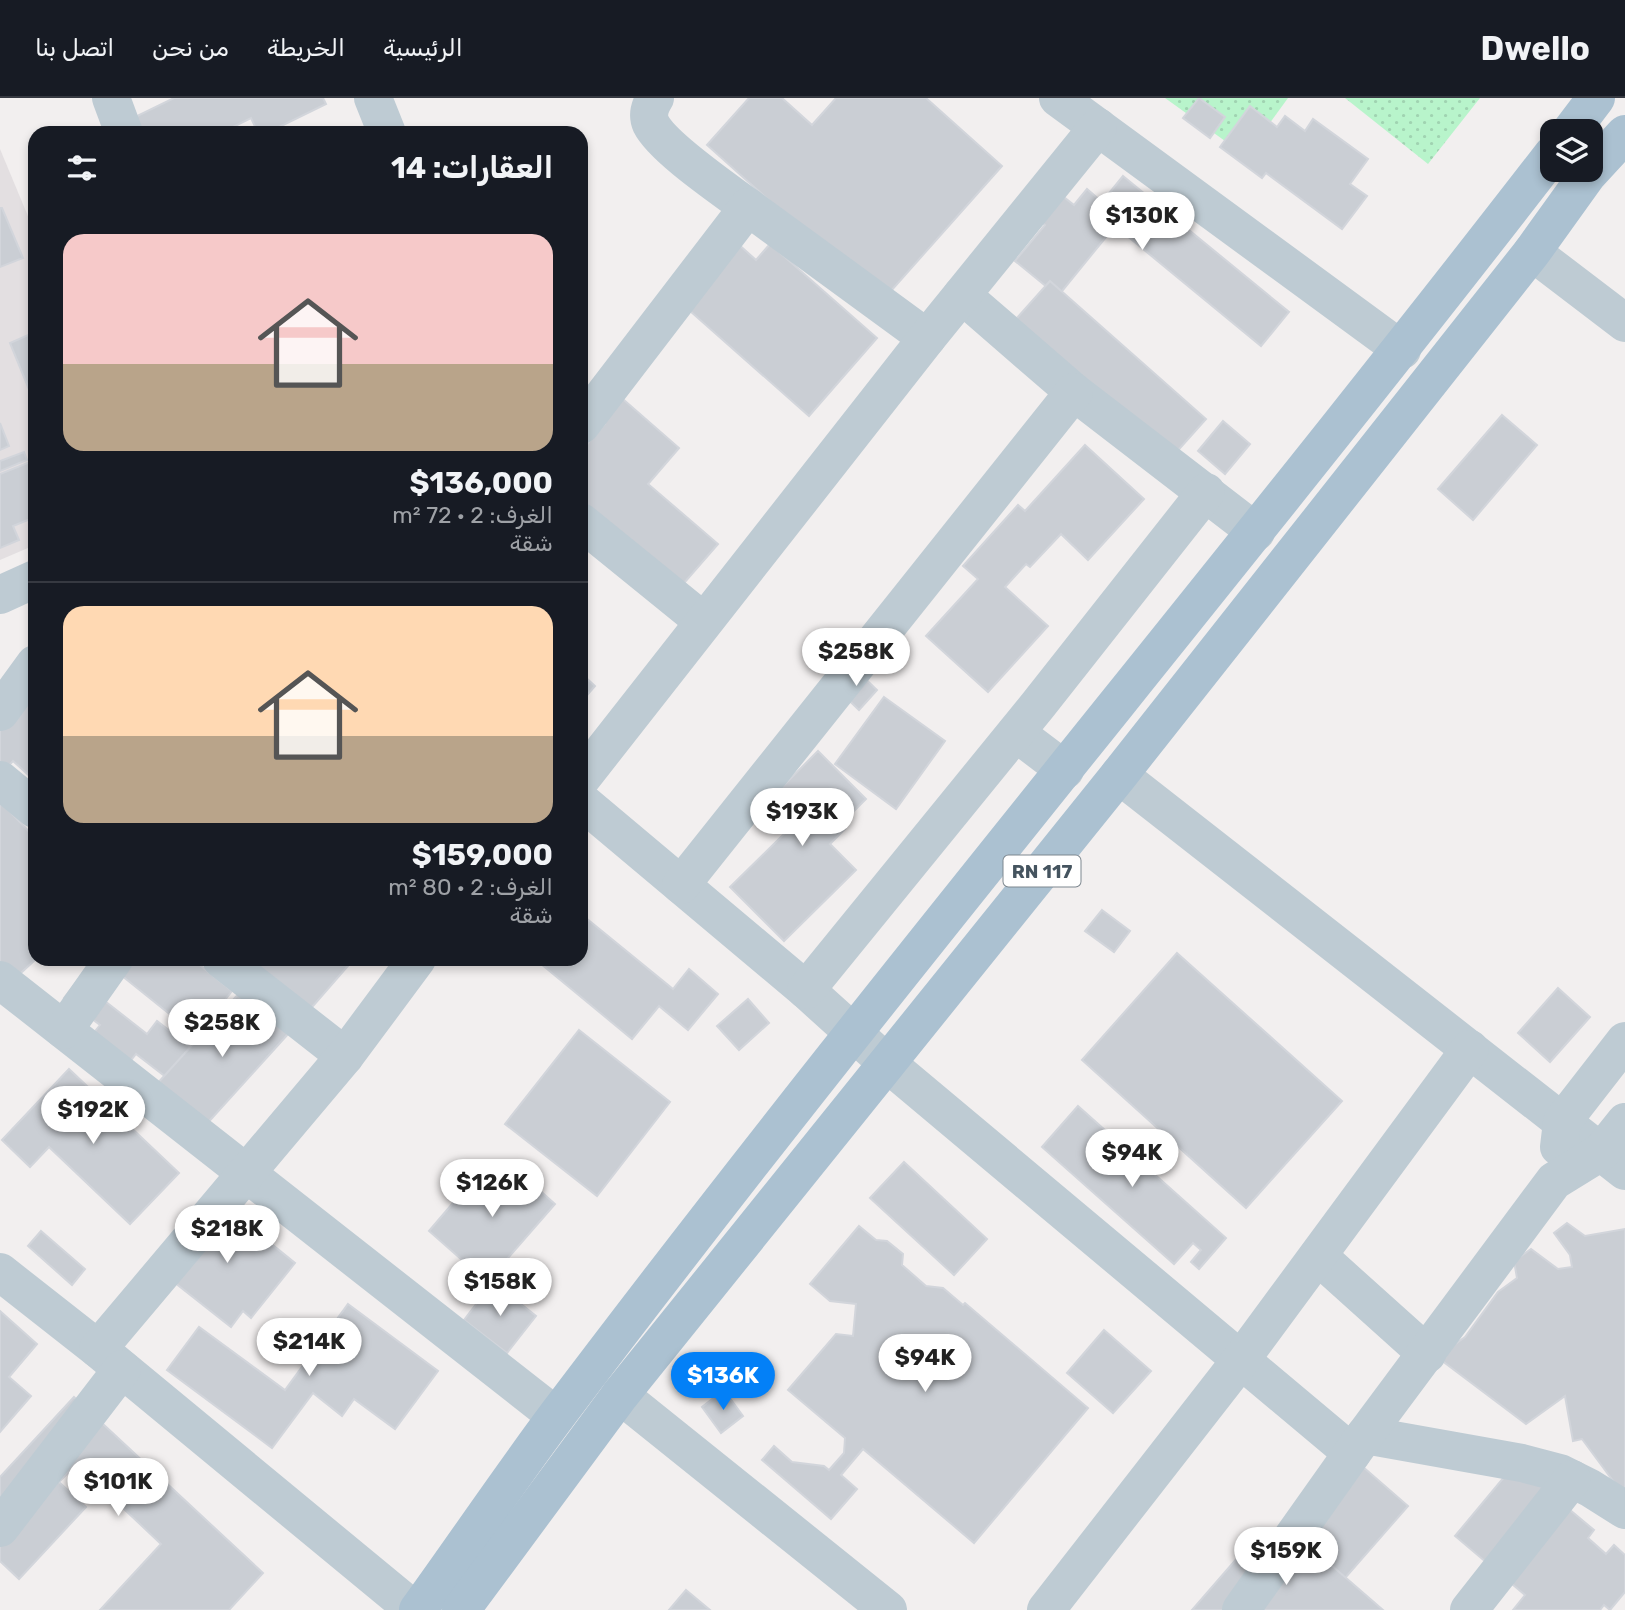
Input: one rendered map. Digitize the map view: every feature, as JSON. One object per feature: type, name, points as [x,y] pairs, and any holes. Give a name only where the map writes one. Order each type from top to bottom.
[{"type":"main road","name":"RN 117","points":[[461,1610],[620,1395],[889,1065],[1532,252],[1588,174],[1625,134]]},
{"type":"main road","name":"RN 117","points":[[416,1610],[556,1416],[853,1034],[1402,350],[1540,171]]},
{"type":"main road","points":[[1334,435],[1368,460]]},
{"type":"street","points":[[111,98],[121,126]]},
{"type":"street","points":[[373,98],[384,126]]},
{"type":"street","points":[[655,98],[649,110],[649,118],[663,139],[748,207],[927,338]]},
{"type":"street","points":[[1058,98],[1402,350]]},
{"type":"street","points":[[588,770],[927,338],[1098,127]]},
{"type":"street","points":[[588,416],[748,207]]},
{"type":"street","points":[[1532,252],[1625,323]]},
{"type":"street","points":[[962,295],[1074,392],[1256,532]]},
{"type":"street","points":[[681,885],[1074,392]]},
{"type":"street","points":[[806,990],[1016,733],[1206,492]]},
{"type":"street","points":[[588,528],[703,621]]},
{"type":"street","points":[[0,595],[28,582]]},
{"type":"street","points":[[0,712],[28,674]]},
{"type":"street","points":[[1016,733],[1065,770]]},
{"type":"street","points":[[1119,775],[1613,1162]]},
{"type":"street","points":[[0,780],[28,803]]},
{"type":"street","points":[[588,807],[1240,1361],[1359,1444],[1522,1463],[1572,1479],[1625,1510]]},
{"type":"street","points":[[64,1030],[109,966]]},
{"type":"street","points":[[230,966],[345,1056]]},
{"type":"street","points":[[0,1528],[12,1488],[245,1174],[345,1056],[412,966]]},
{"type":"street","points":[[0,980],[556,1416]]},
{"type":"street","points":[[1241,1610],[1359,1444],[1554,1181],[1562,1122],[1625,1041]]},
{"type":"street","points":[[1046,1610],[1240,1361],[1470,1049]]},
{"type":"street","points":[[1613,1162],[1625,1122]]},
{"type":"street","points":[[1554,1181],[1613,1162]]},
{"type":"street","points":[[1318,1256],[1427,1354]]},
{"type":"street","points":[[0,1272],[416,1610]]},
{"type":"street","points":[[620,1395],[888,1610]]},
{"type":"street","points":[[1469,1610],[1572,1479]]},
{"type":"shaded area","points":[[0,149],[28,216],[28,548],[0,560]]},
{"type":"green space","points":[[1165,98],[1288,98],[1246,156]]},
{"type":"green space","points":[[1345,98],[1480,98],[1428,164]]},
{"type":"building","points":[[174,98],[323,98],[326,104],[281,126],[255,126],[251,118],[235,126],[132,126],[129,120]]},
{"type":"building","points":[[749,98],[782,98],[812,125],[836,98],[926,98],[1002,166],[882,301],[707,145]]},
{"type":"building","points":[[1199,98],[1225,117],[1210,138],[1183,118]]},
{"type":"building","points":[[1250,106],[1277,127],[1285,116],[1305,131],[1313,119],[1368,159],[1350,184],[1367,196],[1342,229],[1266,173],[1262,178],[1220,147]]},
{"type":"building","points":[[1123,176],[1289,312],[1261,346],[1115,226],[1058,296],[1015,261],[1045,225],[1025,208],[1046,183],[1074,205],[1087,189],[1102,202]]},
{"type":"building","points":[[0,208],[23,258],[0,267]]},
{"type":"building","points":[[727,234],[756,260],[770,244],[877,338],[809,416],[673,296]]},
{"type":"building","points":[[1050,281],[1206,419],[1172,457],[1016,319]]},
{"type":"building","points":[[28,335],[28,387],[10,343]]},
{"type":"building","points":[[601,380],[679,448],[648,484],[718,544],[677,591],[588,515],[588,443],[605,424]]},
{"type":"building","points":[[1502,415],[1537,445],[1473,520],[1438,489]]},
{"type":"building","points":[[1223,421],[1250,444],[1225,474],[1198,451]]},
{"type":"building","points":[[0,423],[9,446],[0,450]]},
{"type":"building","points":[[1085,445],[1144,499],[1088,560],[1061,534],[1030,567],[1026,564],[1005,587],[1048,626],[988,692],[926,636],[978,579],[963,566],[1018,505],[1025,511]]},
{"type":"building","points":[[24,452],[27,460],[0,471],[0,461]]},
{"type":"building","points":[[28,463],[28,520],[13,526],[19,540],[0,548],[0,474]]},
{"type":"building","points":[[853,667],[877,690],[859,710],[835,687]]},
{"type":"building","points":[[28,672],[28,775],[13,761],[4,771],[0,767],[0,714]]},
{"type":"building","points":[[588,680],[595,686],[588,694]]},
{"type":"building","points":[[884,697],[945,741],[896,809],[835,764]]},
{"type":"building","points":[[818,751],[866,799],[841,824],[845,829],[830,844],[856,870],[784,941],[730,887],[784,834],[760,809]]},
{"type":"building","points":[[0,801],[28,831],[28,966],[10,983],[0,973]]},
{"type":"building","points":[[1102,910],[1130,931],[1114,952],[1085,931]]},
{"type":"building","points":[[588,920],[673,989],[689,969],[718,994],[688,1030],[659,1006],[632,1039],[543,966],[588,966]]},
{"type":"building","points":[[1177,953],[1342,1101],[1246,1208],[1082,1060]]},
{"type":"building","points":[[110,966],[201,966],[232,991],[197,1036]]},
{"type":"building","points":[[252,966],[348,966],[306,1014]]},
{"type":"building","points":[[78,980],[147,1034],[157,1021],[190,1047],[166,1077],[136,1054],[128,1064],[92,1035],[100,1025],[64,998]]},
{"type":"building","points":[[1558,988],[1590,1017],[1550,1062],[1518,1033]]},
{"type":"building","points":[[242,990],[289,1033],[203,1128],[156,1085]]},
{"type":"building","points":[[748,999],[769,1023],[739,1050],[717,1026]]},
{"type":"building","points":[[579,1030],[670,1102],[597,1196],[505,1124]]},
{"type":"building","points":[[69,1069],[179,1173],[130,1224],[49,1147],[30,1167],[2,1140]]},
{"type":"building","points":[[1078,1106],[1226,1238],[1199,1269],[1191,1262],[1201,1250],[1193,1243],[1174,1264],[1042,1147]]},
{"type":"building","points":[[488,1162],[508,1179],[516,1169],[555,1204],[487,1282],[429,1231]]},
{"type":"building","points":[[904,1162],[987,1239],[954,1275],[870,1198]]},
{"type":"building","points":[[217,1200],[295,1263],[251,1318],[243,1311],[231,1327],[160,1271]]},
{"type":"building","points":[[1567,1223],[1585,1236],[1625,1229],[1625,1497],[1582,1439],[1573,1441],[1565,1396],[1526,1424],[1437,1357],[1465,1337],[1498,1292],[1517,1278],[1514,1261],[1531,1249],[1558,1269],[1572,1267],[1570,1255],[1554,1233]]},
{"type":"building","points":[[859,1226],[876,1240],[887,1241],[903,1254],[902,1265],[926,1286],[943,1288],[963,1305],[965,1303],[1088,1408],[974,1543],[863,1449],[841,1475],[857,1489],[831,1519],[762,1460],[774,1446],[792,1462],[824,1466],[829,1470],[844,1453],[845,1438],[788,1390],[836,1334],[853,1336],[856,1304],[830,1301],[810,1284]]},
{"type":"building","points":[[41,1231],[85,1269],[72,1285],[28,1246]]},
{"type":"building","points":[[493,1282],[536,1316],[507,1353],[464,1320]]},
{"type":"building","points":[[348,1304],[438,1371],[395,1429],[354,1399],[342,1416],[313,1393],[272,1448],[167,1370],[199,1327],[285,1390]]},
{"type":"building","points":[[0,1311],[37,1344],[9,1377],[31,1396],[0,1432]]},
{"type":"building","points":[[1104,1330],[1151,1371],[1113,1413],[1067,1373]]},
{"type":"building","points":[[724,1390],[743,1416],[721,1433],[702,1407]]},
{"type":"building","points":[[74,1397],[263,1573],[229,1610],[100,1610],[161,1544],[107,1493],[103,1499],[71,1470],[59,1482],[86,1507],[19,1579],[0,1561],[0,1477]]},
{"type":"building","points":[[1355,1460],[1408,1506],[1345,1578],[1293,1532]]},
{"type":"building","points":[[1515,1464],[1594,1530],[1588,1538],[1606,1554],[1614,1545],[1625,1555],[1625,1592],[1610,1610],[1604,1605],[1600,1610],[1513,1610],[1525,1595],[1455,1536]]},
{"type":"building","points":[[1308,1545],[1383,1610],[1192,1610],[1239,1556],[1259,1573]]},
{"type":"building","points":[[686,1590],[710,1610],[669,1610]]}]
